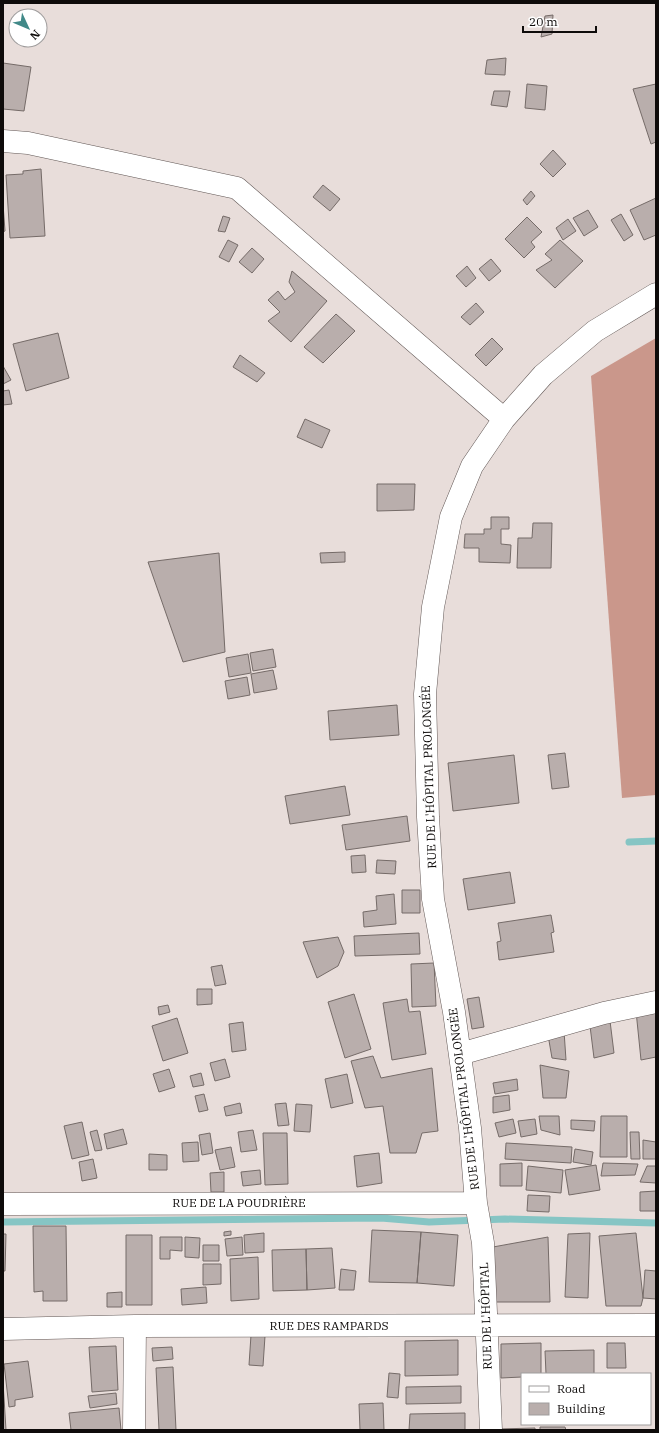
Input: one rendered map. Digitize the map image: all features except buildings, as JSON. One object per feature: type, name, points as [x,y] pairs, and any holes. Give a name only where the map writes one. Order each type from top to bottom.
[{"type":"street","points":[[3,141],[28,143],[238,188],[504,419]]},
{"type":"street","name":"RUE DE L'HÔPITAL PROLONGÉE","points":[[476,1203],[470,1128],[460,1054],[434,899],[428,817],[425,694],[433,607],[451,517],[472,466],[504,419],[544,375],[595,331],[656,294]]},
{"type":"street","points":[[460,1054],[604,1013],[656,1002]]},
{"type":"street","name":"RUE DE LA POUDRIÈRE","points":[[3,1204],[476,1203]]},
{"type":"street","name":"RUE DE L'HÔPITAL","points":[[476,1203],[483,1243],[485,1326],[491,1430]]},
{"type":"street","name":"RUE DES RAMPARDS","points":[[3,1329],[135,1326],[656,1325]]},
{"type":"street","points":[[134,1430],[135,1326]]},
{"type":"shaded area","points":[[656,338],[656,795],[622,798],[591,376]]},
{"type":"waterway","points":[[629,842],[656,841]]},
{"type":"waterway","points":[[3,1222],[381,1218],[429,1222],[505,1219],[656,1223]]}]
